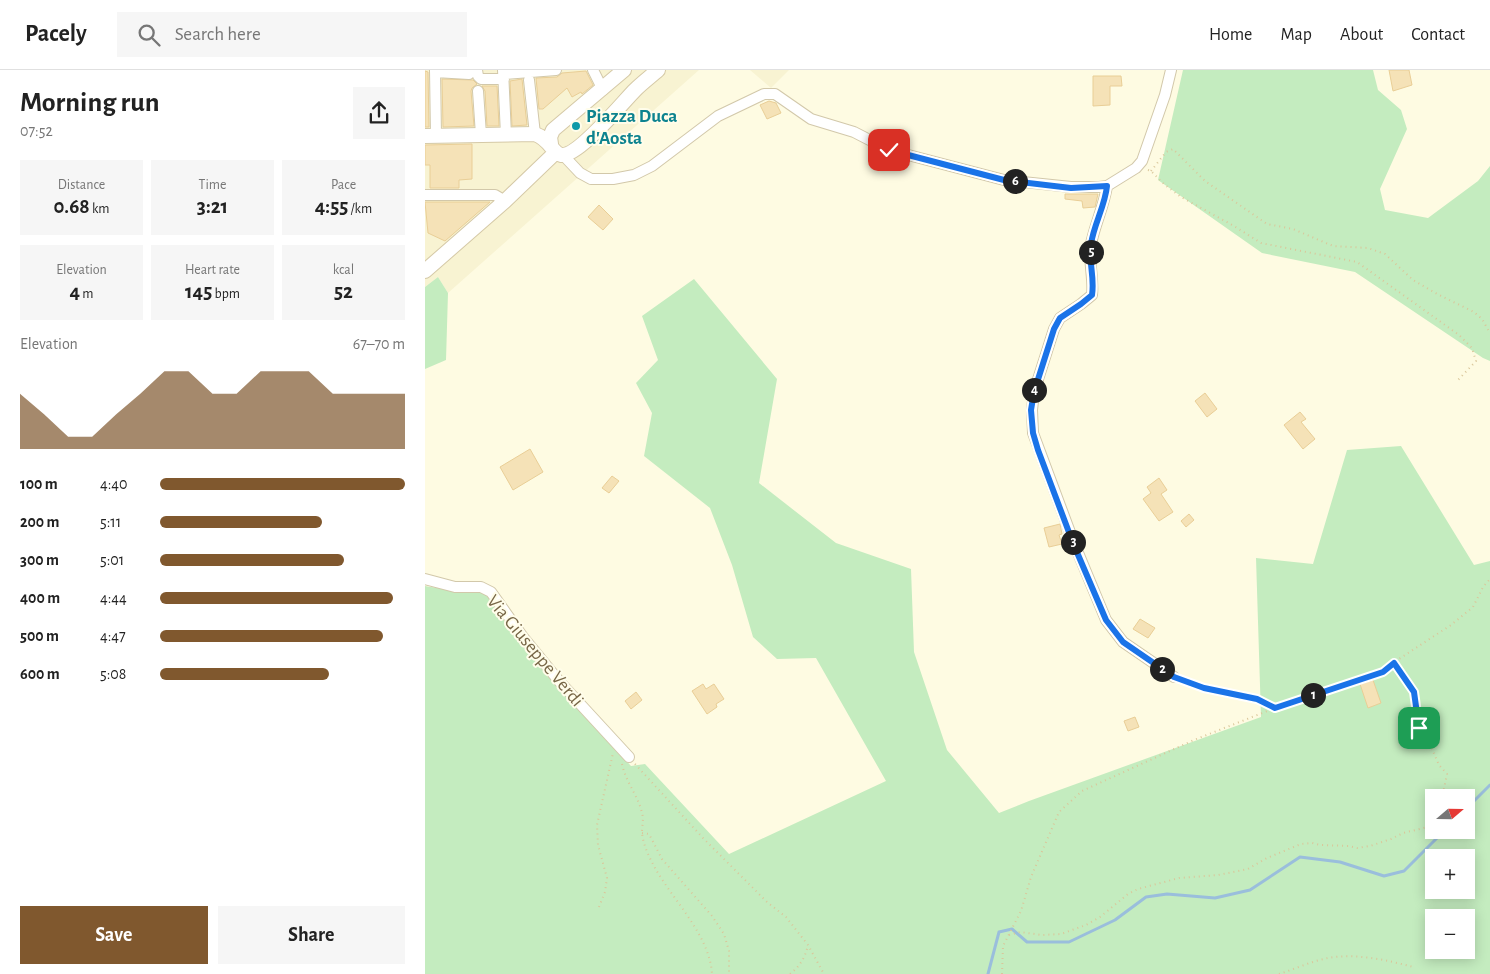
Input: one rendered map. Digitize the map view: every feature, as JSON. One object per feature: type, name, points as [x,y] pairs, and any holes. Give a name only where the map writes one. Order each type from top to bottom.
[{"type":"street","points":[[556,70],[504,74],[481,79],[475,73],[435,71],[430,91],[431,136],[535,134],[541,136],[555,152],[579,173],[591,179],[613,179],[634,175],[652,166],[718,116],[764,94],[775,94],[811,119],[854,132],[889,150],[934,163],[1004,180],[1071,188],[1107,186],[1135,168],[1142,161],[1165,95],[1171,70]]},
{"type":"street","points":[[593,70],[603,90]]},
{"type":"street","points":[[555,152],[550,137],[553,130],[603,90],[624,70]]},
{"type":"street","points":[[425,271],[505,201],[555,152],[571,152],[602,127],[637,88],[658,70]]},
{"type":"street","points":[[504,74],[506,135]]},
{"type":"street","points":[[529,80],[535,134]]},
{"type":"street","points":[[478,91],[481,135]]},
{"type":"street","points":[[589,101],[600,103],[606,111],[613,114]]},
{"type":"street","points":[[1107,186],[1091,244],[1091,271],[1094,281],[1092,295],[1060,318],[1054,329],[1034,392],[1031,410],[1033,433],[1073,543],[1106,620],[1123,642],[1174,677]]},
{"type":"street","points":[[425,195],[495,195],[505,201]]},
{"type":"street","name":"Via Giuseppe Verdi","points":[[425,579],[455,587],[481,587],[491,592],[523,637],[623,751]]},
{"type":"path","points":[[1151,171],[1166,152],[1173,150],[1205,181],[1267,224],[1293,230],[1333,246],[1368,248],[1385,254],[1413,280],[1474,312],[1482,319],[1490,332]]},
{"type":"path","points":[[1135,168],[1151,171],[1181,197],[1235,226],[1261,243],[1357,262],[1459,335],[1473,348],[1476,361],[1458,380]]},
{"type":"path","points":[[1002,974],[1003,946],[1021,911],[1031,877],[1059,812],[1081,791],[1194,740],[1275,708],[1383,672],[1451,625],[1473,607],[1483,587],[1490,579]]},
{"type":"path","points":[[1394,663],[1414,692],[1419,728],[1439,765],[1447,774],[1444,789]]},
{"type":"path","points":[[1174,677],[1204,688],[1257,699],[1275,708]]},
{"type":"path","points":[[623,751],[622,764],[625,777],[643,815],[642,833],[646,850],[655,868],[692,924],[705,948],[712,967],[712,974]]},
{"type":"path","points":[[599,907],[605,892],[607,878],[598,845],[597,825],[611,757],[623,751]]},
{"type":"path","points":[[623,751],[703,838],[767,902],[786,917],[807,945],[824,974]]},
{"type":"path","points":[[1009,935],[1020,932],[1042,935],[1061,934],[1086,925],[1128,894],[1153,884],[1179,878],[1218,875],[1248,868],[1301,844],[1357,848],[1369,846],[1403,833],[1425,828]]},
{"type":"path","points":[[642,833],[649,834],[662,859],[713,916],[724,934],[729,951],[729,974]]},
{"type":"path","points":[[790,974],[798,967],[806,954],[807,945]]},
{"type":"path","points":[[1279,974],[1328,958],[1348,957],[1385,960],[1413,967]]},
{"type":"shaded area","points":[[425,70],[699,70],[448,293],[438,277],[425,287]]},
{"type":"shaded area","points":[[750,70],[789,70],[771,88]]},
{"type":"green space","points":[[1183,70],[1373,70],[1378,90],[1401,110],[1407,129],[1380,189],[1385,210],[1428,218],[1478,181],[1490,166],[1490,361],[1355,272],[1262,253],[1158,180]]},
{"type":"green space","points":[[438,277],[448,293],[446,360],[425,369],[425,287]]},
{"type":"green space","points":[[694,279],[777,379],[759,483],[836,543],[911,569],[914,652],[947,750],[999,813],[1261,717],[1256,558],[1313,564],[1347,450],[1401,446],[1474,565],[1490,561],[1490,974],[425,974],[425,586],[473,589],[488,594],[536,661],[631,766],[645,764],[729,854],[886,781],[816,658],[777,659],[753,637],[732,565],[710,508],[644,456],[652,413],[636,383],[658,360],[642,316]]},
{"type":"building","points":[[1389,70],[1409,70],[1412,85],[1393,91]]},
{"type":"building","points":[[425,71],[428,72],[429,127],[425,127]]},
{"type":"building","points":[[586,71],[593,85],[582,94],[581,92],[572,97],[567,88],[543,109],[539,109],[536,78],[557,77],[562,73]]},
{"type":"building","points":[[1093,76],[1121,76],[1122,86],[1110,86],[1110,105],[1093,106]]},
{"type":"building","points":[[442,79],[473,80],[477,84],[471,91],[474,126],[443,127]]},
{"type":"building","points":[[522,79],[527,125],[512,126],[510,81]]},
{"type":"building","points":[[482,86],[497,86],[499,126],[487,126],[485,91]]},
{"type":"building","points":[[769,101],[776,103],[781,113],[767,119],[760,105]]},
{"type":"building","points":[[472,144],[472,179],[459,180],[459,188],[430,188],[430,165],[425,165],[425,145]]},
{"type":"building","points":[[1065,194],[1098,194],[1095,207],[1083,208],[1082,201],[1065,199]]},
{"type":"building","points":[[425,202],[490,202],[445,241],[428,233]]},
{"type":"building","points":[[599,205],[613,219],[603,230],[588,217]]},
{"type":"building","points":[[1205,393],[1217,409],[1207,417],[1195,401]]},
{"type":"building","points":[[1300,412],[1306,419],[1301,422],[1315,439],[1303,449],[1284,425]]},
{"type":"building","points":[[530,449],[543,472],[513,490],[500,467]]},
{"type":"building","points":[[612,476],[619,481],[609,493],[602,488]]},
{"type":"building","points":[[1159,478],[1167,490],[1161,494],[1173,512],[1159,521],[1143,499],[1151,493],[1147,487]]},
{"type":"building","points":[[1189,514],[1194,520],[1186,527],[1181,521]]},
{"type":"building","points":[[1060,524],[1062,534],[1059,535],[1062,544],[1049,547],[1044,528]]},
{"type":"building","points":[[1140,619],[1155,628],[1148,638],[1133,629]]},
{"type":"building","points":[[1373,680],[1381,703],[1368,708],[1360,684]]},
{"type":"building","points":[[703,684],[706,689],[714,684],[724,699],[716,704],[717,707],[707,714],[692,691]]},
{"type":"building","points":[[636,692],[642,700],[631,709],[625,701]]},
{"type":"building","points":[[1135,717],[1139,727],[1128,731],[1124,721]]},
{"type":"waterway","points":[[1475,800],[1490,785]]},
{"type":"waterway","points":[[988,974],[999,932],[1012,929],[1027,942],[1069,942],[1115,920],[1146,897],[1167,894],[1215,898],[1250,890],[1300,857],[1340,862],[1384,876],[1404,871],[1436,839]]},
{"type":"place","name":"Piazza Duca d'Aosta","points":[[576,126]]},
{"type":"route","points":[[889,150],[1004,180],[1071,188],[1107,186],[1091,244],[1091,271],[1094,281],[1092,295],[1060,318],[1054,329],[1042,362],[1031,410],[1033,433],[1038,450],[1073,543],[1106,620],[1123,642],[1174,677],[1204,688],[1257,699],[1275,708],[1383,672],[1394,663],[1410,684],[1416,696],[1419,728]]}]
